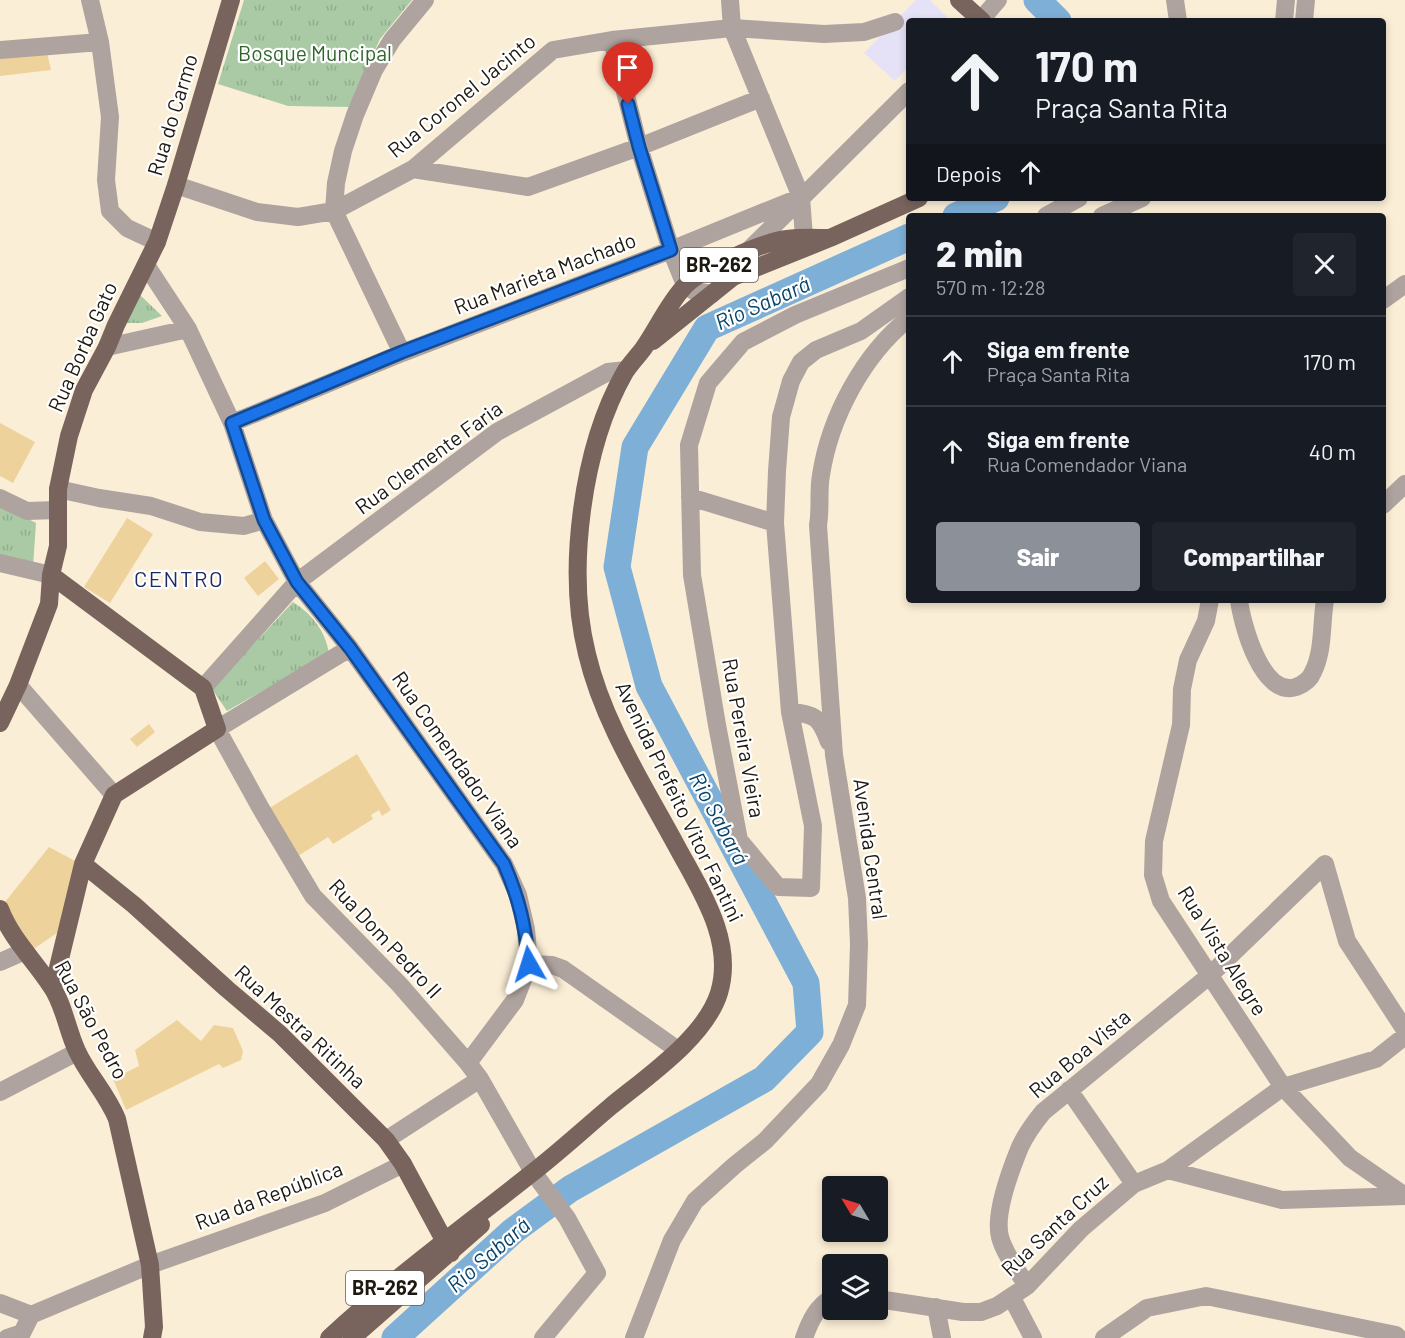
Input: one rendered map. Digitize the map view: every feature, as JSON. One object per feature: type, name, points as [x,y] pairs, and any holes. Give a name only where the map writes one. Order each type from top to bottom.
[{"type":"main road","name":"Rua do Carmo","points":[[157,242],[231,0]]},
{"type":"main road","points":[[959,0],[986,14]]},
{"type":"main road","name":"Avenida Prefeito Vitor Fantini","points":[[643,349],[733,277],[800,244],[830,237],[912,201]]},
{"type":"main road","name":"Avenida Prefeito Vitor Fantini","points":[[352,1338],[447,1247],[678,1050],[710,1017],[720,990],[724,956],[715,921],[703,894],[618,739],[607,713],[587,657],[578,612],[577,557],[589,468],[607,411],[626,370],[643,349],[685,285],[710,269],[748,250],[783,239],[800,244]]},
{"type":"main road","name":"Rua Borba Gato","points":[[51,575],[58,546],[58,489],[69,436],[84,390],[157,242]]},
{"type":"main road","points":[[0,723],[18,685],[49,604],[51,575]]},
{"type":"main road","points":[[51,575],[203,688],[217,729],[114,795],[83,864],[53,988]]},
{"type":"main road","name":"Rua Mestra Ritinha","points":[[83,864],[134,905],[280,1034],[386,1140],[403,1164],[447,1247]]},
{"type":"main road","name":"Rua São Pedro","points":[[2,918],[53,988],[77,1052],[111,1104],[117,1119],[150,1265],[154,1327],[152,1338]]},
{"type":"main road","name":"Avenida Prefeito Vitor Fantini","points":[[329,1338],[374,1296],[447,1247]]},
{"type":"street","points":[[90,0],[100,42],[110,117],[105,180],[110,211],[127,228],[157,242]]},
{"type":"street","points":[[402,352],[334,211],[336,183],[343,151],[374,70],[392,40],[425,0]]},
{"type":"street","points":[[730,0],[732,28],[801,197],[800,244]]},
{"type":"street","points":[[1176,0],[1178,18]]},
{"type":"street","points":[[1284,18],[1286,0]]},
{"type":"street","points":[[1304,18],[1306,0]]},
{"type":"street","name":"Rua Coronel Jacinto","points":[[176,185],[257,212],[298,217],[334,211],[413,169],[553,50],[612,40],[732,28],[824,34],[864,32],[895,22]]},
{"type":"street","points":[[612,40],[639,147],[671,250],[685,285],[694,291],[712,294]]},
{"type":"street","points":[[0,50],[100,42]]},
{"type":"street","name":"Rua Marieta Machado","points":[[232,423],[402,352],[671,250],[801,197],[906,94]]},
{"type":"street","points":[[413,169],[528,188],[761,98]]},
{"type":"street","points":[[748,250],[801,197]]},
{"type":"street","points":[[1052,213],[1074,201]]},
{"type":"street","points":[[1109,213],[1135,201]]},
{"type":"street","points":[[146,265],[188,329],[232,423],[264,520],[297,582]]},
{"type":"street","name":"Rua Pereira Vieira","points":[[906,269],[795,315],[743,342],[708,383],[689,445],[692,575],[739,840],[778,887],[811,888],[813,826],[790,712],[775,523],[781,417],[790,381],[801,362],[816,350],[861,331],[906,299]]},
{"type":"street","points":[[1386,298],[1405,284]]},
{"type":"street","name":"Avenida Central","points":[[634,1338],[672,1240],[695,1201],[765,1141],[819,1084],[841,1045],[857,1005],[860,944],[857,898],[834,755],[818,525],[821,507],[820,477],[829,438],[852,386],[889,334],[906,320]]},
{"type":"street","points":[[107,347],[188,329]]},
{"type":"street","name":"Rua Clemente Faria","points":[[203,688],[297,582],[497,432],[608,372],[626,370]]},
{"type":"street","points":[[1386,503],[1405,484]]},
{"type":"street","points":[[58,489],[151,506],[200,522],[244,526],[264,520]]},
{"type":"street","points":[[690,497],[775,523]]},
{"type":"street","points":[[0,498],[27,511],[57,510]]},
{"type":"street","points":[[0,563],[51,575]]},
{"type":"street","name":"Rua Comendador Viana","points":[[297,582],[350,648],[504,864],[518,895],[526,929],[529,964],[515,1000],[468,1063]]},
{"type":"street","name":"Rua Vista Alegre","points":[[1209,603],[1206,621],[1188,660],[1182,689],[1181,725],[1154,842],[1153,875],[1161,901],[1283,1087],[1350,1158],[1405,1196]]},
{"type":"street","points":[[1239,603],[1241,618],[1252,651],[1267,674],[1278,685],[1289,689],[1304,684],[1313,674],[1320,653],[1325,603]]},
{"type":"street","points":[[217,729],[350,648]]},
{"type":"street","points":[[18,685],[114,795]]},
{"type":"street","points":[[790,712],[808,714],[822,724],[834,755]]},
{"type":"street","name":"Rua Dom Pedro II","points":[[217,729],[313,896],[399,984],[468,1063],[480,1079],[533,1172],[567,1218],[597,1273],[543,1338]]},
{"type":"street","name":"Rua Boa Vista","points":[[1027,1286],[1000,1239],[998,1224],[1000,1209],[1020,1147],[1030,1128],[1043,1112],[1209,976],[1325,864],[1347,940],[1405,1030]]},
{"type":"street","points":[[0,962],[25,951]]},
{"type":"street","points":[[529,964],[552,965],[563,969],[678,1050]]},
{"type":"street","name":"Rua Santa Cruz","points":[[888,1300],[963,1312],[981,1312],[998,1306],[1027,1286],[1081,1229],[1134,1184],[1168,1170],[1283,1087],[1376,1059],[1405,1036]]},
{"type":"street","points":[[0,1092],[77,1052]]},
{"type":"street","points":[[386,1140],[480,1079]]},
{"type":"street","points":[[1069,1090],[1134,1184]]},
{"type":"street","name":"Rua da República","points":[[31,1315],[150,1265],[325,1203],[403,1164]]},
{"type":"street","points":[[1168,1170],[1282,1200],[1405,1196]]},
{"type":"street","points":[[1104,1338],[1147,1308],[1206,1296],[1397,1337]]},
{"type":"street","points":[[1012,1298],[1033,1338]]},
{"type":"street","points":[[0,1303],[31,1315],[22,1333],[7,1338]]},
{"type":"street","points":[[804,1338],[811,1320],[822,1305]]},
{"type":"street","points":[[936,1307],[942,1338]]},
{"type":"shaded area","points":[[916,0],[930,0],[948,18],[906,18],[906,69],[895,81],[864,53]]},
{"type":"green space","name":"Bosque Muncipal","points":[[244,0],[412,0],[380,39],[349,107],[288,106],[218,84]]},
{"type":"green space","points":[[139,294],[162,316],[142,323],[124,323]]},
{"type":"green space","points":[[0,504],[36,523],[33,566],[0,558]]},
{"type":"green space","points":[[293,602],[317,624],[329,653],[227,711],[212,689]]},
{"type":"building","points":[[46,48],[51,70],[0,76],[0,53]]},
{"type":"building","points":[[0,423],[35,442],[13,483],[0,476]]},
{"type":"building","points":[[127,518],[153,534],[110,603],[84,587]]},
{"type":"building","points":[[265,561],[279,579],[258,596],[244,578]]},
{"type":"building","points":[[149,724],[155,732],[137,747],[130,739]]},
{"type":"building","points":[[357,754],[391,810],[382,816],[379,810],[371,815],[373,819],[333,844],[328,837],[295,858],[266,810]]},
{"type":"building","points":[[49,847],[75,861],[60,931],[32,950],[5,902]]},
{"type":"building","points":[[177,1020],[201,1041],[214,1025],[233,1028],[243,1051],[241,1060],[223,1068],[219,1064],[126,1110],[113,1079],[139,1066],[135,1050]]},
{"type":"waterway","name":"Rio Sabará","points":[[1037,0],[1055,18]]},
{"type":"waterway","name":"Rio Sabará","points":[[963,213],[989,201]]},
{"type":"waterway","name":"Rio Sabará","points":[[395,1338],[513,1231],[570,1189],[764,1079],[810,1032],[806,983],[649,686],[617,567],[635,447],[707,328],[906,238]]},
{"type":"district","name":"CENTRO","points":[[179,579]]},
{"type":"route","points":[[529,964],[526,929],[518,895],[504,864],[350,648],[297,582],[264,520],[232,423],[402,352],[671,250],[628,104]]}]
